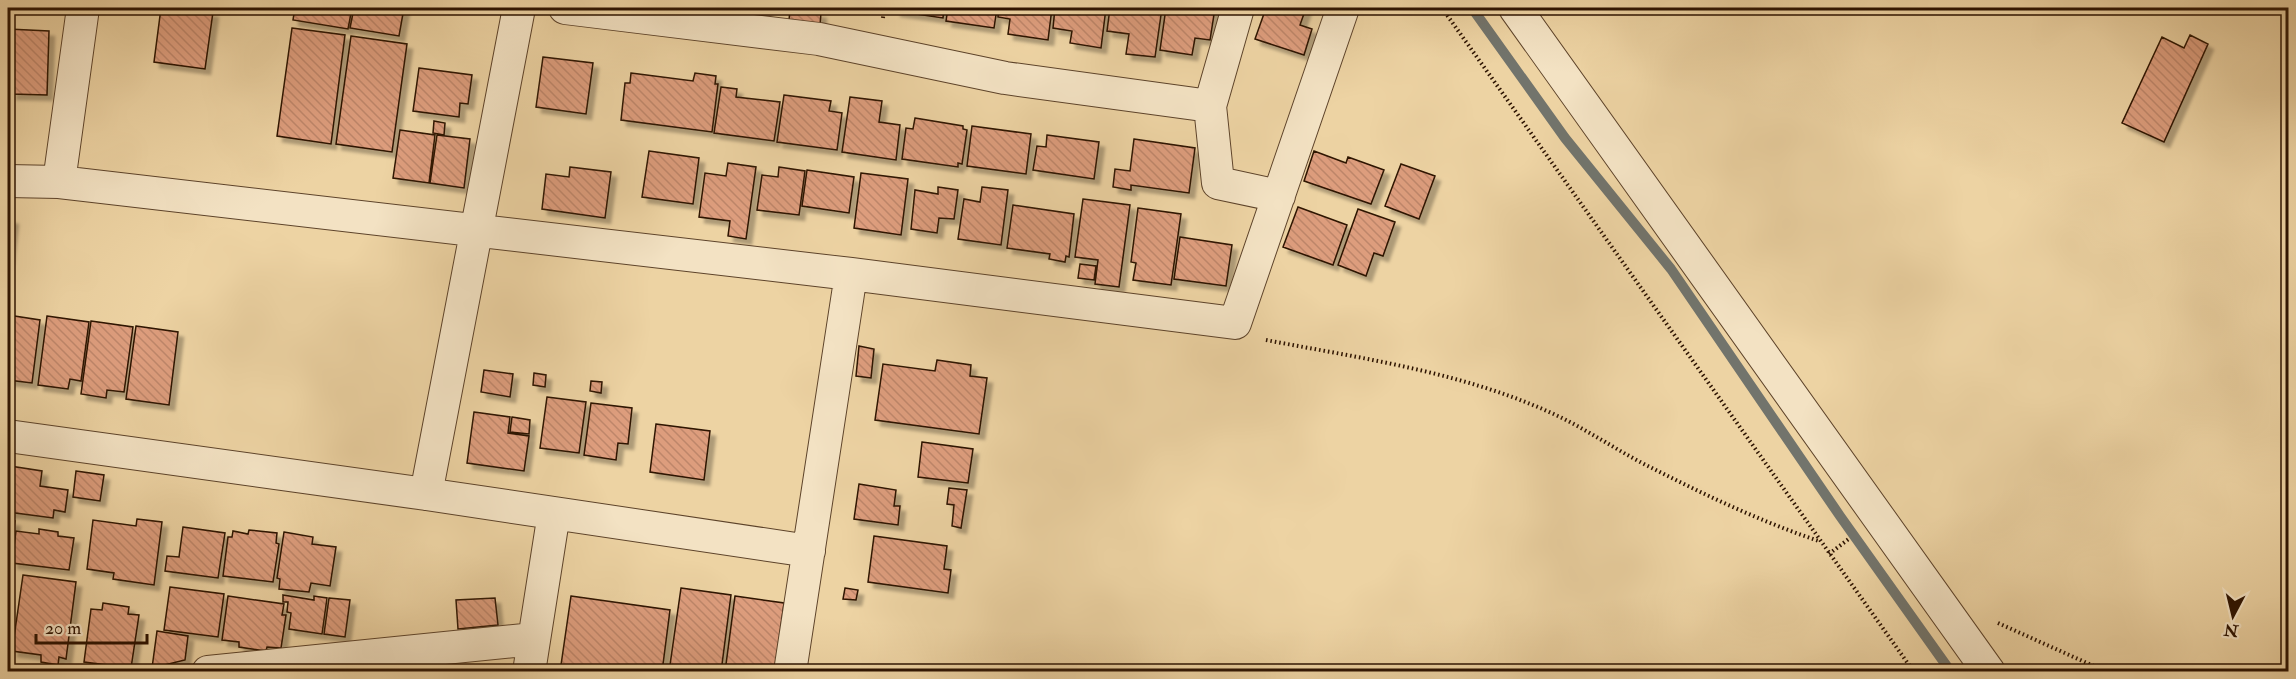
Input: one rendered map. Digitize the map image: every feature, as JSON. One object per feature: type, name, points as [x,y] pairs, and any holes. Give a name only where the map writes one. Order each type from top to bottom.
[{"type":"street","points":[[58,182],[83,8]]},
{"type":"street","points":[[426,494],[519,8]]},
{"type":"street","points":[[565,8],[819,39],[1005,78],[1210,106]]},
{"type":"street","points":[[1239,8],[1210,106],[1218,183],[1279,196]]},
{"type":"street","points":[[8,181],[58,182],[477,229],[1235,323],[1343,8]]},
{"type":"street","points":[[1515,8],[1989,672]]},
{"type":"street","points":[[790,672],[851,274]]},
{"type":"street","points":[[8,436],[426,494],[809,551]]},
{"type":"street","points":[[529,672],[554,513]]},
{"type":"street","points":[[208,672],[534,639]]},
{"type":"path","points":[[1442,8],[1914,672]]},
{"type":"path","points":[[1235,323],[1246,337],[1420,369],[1508,395],[1560,418],[1651,468],[1785,530],[1819,541]]},
{"type":"path","points":[[1829,554],[1835,550]]},
{"type":"path","points":[[1949,614],[1960,606],[2107,672]]},
{"type":"building","points":[[161,8],[213,12],[205,69],[154,62]]},
{"type":"building","points":[[295,8],[352,8],[348,29],[293,20]]},
{"type":"building","points":[[354,8],[404,8],[399,36],[350,28]]},
{"type":"building","points":[[718,8],[766,8],[765,14]]},
{"type":"building","points":[[790,8],[821,13],[820,25],[789,21]]},
{"type":"building","points":[[896,8],[944,8],[943,18],[895,11]]},
{"type":"building","points":[[948,8],[997,8],[994,28],[946,21]]},
{"type":"building","points":[[999,8],[1052,8],[1048,40],[1008,34],[1010,19],[998,17]]},
{"type":"building","points":[[1055,8],[1106,8],[1101,48],[1070,43],[1072,31],[1053,28]]},
{"type":"building","points":[[1110,8],[1162,8],[1155,57],[1126,54],[1129,34],[1107,31]]},
{"type":"building","points":[[1166,8],[1215,8],[1210,40],[1195,38],[1192,55],[1160,50]]},
{"type":"building","points":[[1266,8],[1306,8],[1300,25],[1312,29],[1304,55],[1255,39]]},
{"type":"building","points":[[292,28],[345,35],[331,144],[277,136]]},
{"type":"building","points":[[8,29],[49,31],[47,95],[11,94],[12,86],[8,86]]},
{"type":"building","points":[[2190,35],[2208,44],[2164,142],[2122,123],[2162,37],[2184,48]]},
{"type":"building","points":[[351,36],[407,44],[392,152],[336,144]]},
{"type":"building","points":[[543,57],[593,63],[586,114],[536,107]]},
{"type":"building","points":[[419,68],[472,75],[468,104],[460,103],[459,117],[413,111]]},
{"type":"building","points":[[631,73],[693,81],[695,73],[716,76],[715,84],[718,84],[712,132],[621,120],[625,83],[630,83]]},
{"type":"building","points":[[721,87],[737,89],[736,97],[780,102],[774,141],[714,133]]},
{"type":"building","points":[[784,95],[831,101],[829,111],[842,113],[837,150],[777,142]]},
{"type":"building","points":[[850,97],[882,101],[879,122],[900,125],[896,160],[842,152]]},
{"type":"building","points":[[915,118],[963,126],[963,129],[967,130],[962,164],[958,163],[958,167],[902,159],[906,128],[913,129]]},
{"type":"building","points":[[434,121],[445,123],[444,135],[433,133]]},
{"type":"building","points":[[972,126],[1031,134],[1026,174],[967,166]]},
{"type":"building","points":[[400,130],[435,135],[429,183],[393,178]]},
{"type":"building","points":[[437,135],[470,139],[464,188],[430,183]]},
{"type":"building","points":[[1047,135],[1099,142],[1094,179],[1033,170],[1037,146],[1046,147]]},
{"type":"building","points":[[1134,139],[1195,148],[1189,193],[1131,185],[1131,190],[1113,187],[1115,169],[1130,171]]},
{"type":"building","points":[[649,151],[699,158],[693,204],[642,197]]},
{"type":"building","points":[[1314,151],[1346,163],[1348,157],[1384,170],[1371,204],[1304,181]]},
{"type":"building","points":[[728,163],[756,167],[746,239],[728,236],[730,221],[699,217],[705,173],[726,176]]},
{"type":"building","points":[[1401,164],[1435,176],[1419,219],[1385,206]]},
{"type":"building","points":[[570,167],[611,172],[605,218],[542,209],[546,174],[569,177]]},
{"type":"building","points":[[779,167],[805,171],[799,215],[757,210],[762,175],[778,177]]},
{"type":"building","points":[[807,170],[854,177],[849,213],[802,206]]},
{"type":"building","points":[[861,173],[908,179],[901,235],[854,228]]},
{"type":"building","points":[[938,187],[958,190],[954,219],[939,218],[937,233],[911,229],[915,190],[938,194]]},
{"type":"building","points":[[982,187],[1008,190],[1001,245],[958,239],[964,199],[980,202]]},
{"type":"building","points":[[1083,199],[1130,205],[1119,287],[1095,284],[1098,260],[1075,257]]},
{"type":"building","points":[[1013,205],[1074,214],[1069,257],[1066,256],[1065,262],[1049,259],[1050,254],[1007,248]]},
{"type":"building","points":[[1298,207],[1347,225],[1333,265],[1283,247]]},
{"type":"building","points":[[1138,208],[1181,214],[1171,285],[1133,280],[1136,263],[1131,262]]},
{"type":"building","points":[[1358,209],[1395,222],[1383,256],[1374,253],[1366,276],[1338,265]]},
{"type":"building","points":[[8,218],[13,219],[8,260]]},
{"type":"building","points":[[1180,237],[1232,245],[1226,286],[1174,279]]},
{"type":"building","points":[[1080,264],[1096,266],[1094,280],[1078,278]]},
{"type":"building","points":[[8,315],[40,320],[32,383],[8,380]]},
{"type":"building","points":[[47,316],[89,322],[81,381],[70,379],[68,389],[38,385]]},
{"type":"building","points":[[91,321],[133,327],[124,392],[107,390],[106,398],[81,394]]},
{"type":"building","points":[[136,326],[178,332],[169,405],[126,399]]},
{"type":"building","points":[[859,346],[874,349],[871,378],[856,376]]},
{"type":"building","points":[[937,360],[971,365],[970,376],[987,378],[979,434],[875,420],[883,364],[935,371]]},
{"type":"building","points":[[484,370],[513,374],[510,397],[481,392]]},
{"type":"building","points":[[534,373],[546,375],[545,387],[533,385]]},
{"type":"building","points":[[591,381],[602,382],[601,393],[590,391]]},
{"type":"building","points":[[547,397],[586,402],[579,453],[540,448]]},
{"type":"building","points":[[591,403],[632,408],[628,444],[618,443],[616,460],[584,455]]},
{"type":"building","points":[[474,412],[510,417],[508,433],[529,436],[524,471],[467,463]]},
{"type":"building","points":[[512,417],[530,420],[529,434],[510,432]]},
{"type":"building","points":[[656,424],[710,431],[704,480],[650,472]]},
{"type":"building","points":[[922,442],[973,449],[968,483],[918,477]]},
{"type":"building","points":[[10,466],[42,471],[40,486],[68,490],[65,512],[54,510],[53,518],[8,512]]},
{"type":"building","points":[[76,471],[104,475],[100,501],[73,497]]},
{"type":"building","points":[[859,484],[896,490],[894,506],[900,506],[898,525],[854,519]]},
{"type":"building","points":[[949,488],[967,490],[961,528],[952,526],[954,505],[947,504]]},
{"type":"building","points":[[137,519],[162,522],[154,585],[113,579],[114,573],[87,569],[93,520],[136,526]]},
{"type":"building","points":[[8,520],[15,521],[10,558],[8,558]]},
{"type":"building","points":[[183,527],[225,533],[218,578],[165,571],[167,556],[179,557]]},
{"type":"building","points":[[39,529],[58,532],[58,536],[74,538],[69,570],[12,563],[16,531],[39,534]]},
{"type":"building","points":[[249,530],[277,533],[276,543],[279,544],[273,582],[223,576],[228,537],[232,537],[233,531],[248,534]]},
{"type":"building","points":[[284,532],[313,537],[312,544],[336,547],[330,586],[311,583],[309,592],[279,589],[280,579],[277,578]]},
{"type":"building","points":[[874,536],[947,546],[944,569],[951,570],[948,593],[868,582]]},
{"type":"building","points":[[23,575],[76,582],[66,659],[59,657],[58,665],[41,662],[41,655],[12,651]]},
{"type":"building","points":[[170,587],[224,594],[218,637],[164,630]]},
{"type":"building","points":[[681,588],[731,595],[721,672],[669,672]]},
{"type":"building","points":[[845,588],[858,590],[856,600],[843,599]]},
{"type":"building","points":[[283,595],[314,600],[314,596],[327,598],[322,634],[289,629],[291,613],[287,612],[288,602],[283,602]]},
{"type":"building","points":[[228,596],[284,604],[282,615],[286,615],[281,648],[267,647],[266,651],[239,647],[239,642],[222,640]]},
{"type":"building","points":[[571,596],[670,610],[662,672],[611,672],[561,665]]},
{"type":"building","points":[[735,596],[784,603],[775,672],[725,672]]},
{"type":"building","points":[[329,598],[350,600],[345,637],[324,634]]},
{"type":"building","points":[[495,598],[498,625],[458,629],[456,600]]},
{"type":"building","points":[[103,603],[129,607],[128,614],[139,615],[131,668],[84,662],[91,609],[102,610]]},
{"type":"building","points":[[157,631],[188,636],[185,660],[152,668]]},
{"type":"waterway","points":[[1472,8],[1565,138],[1671,269],[1840,516],[1951,672]]}]
